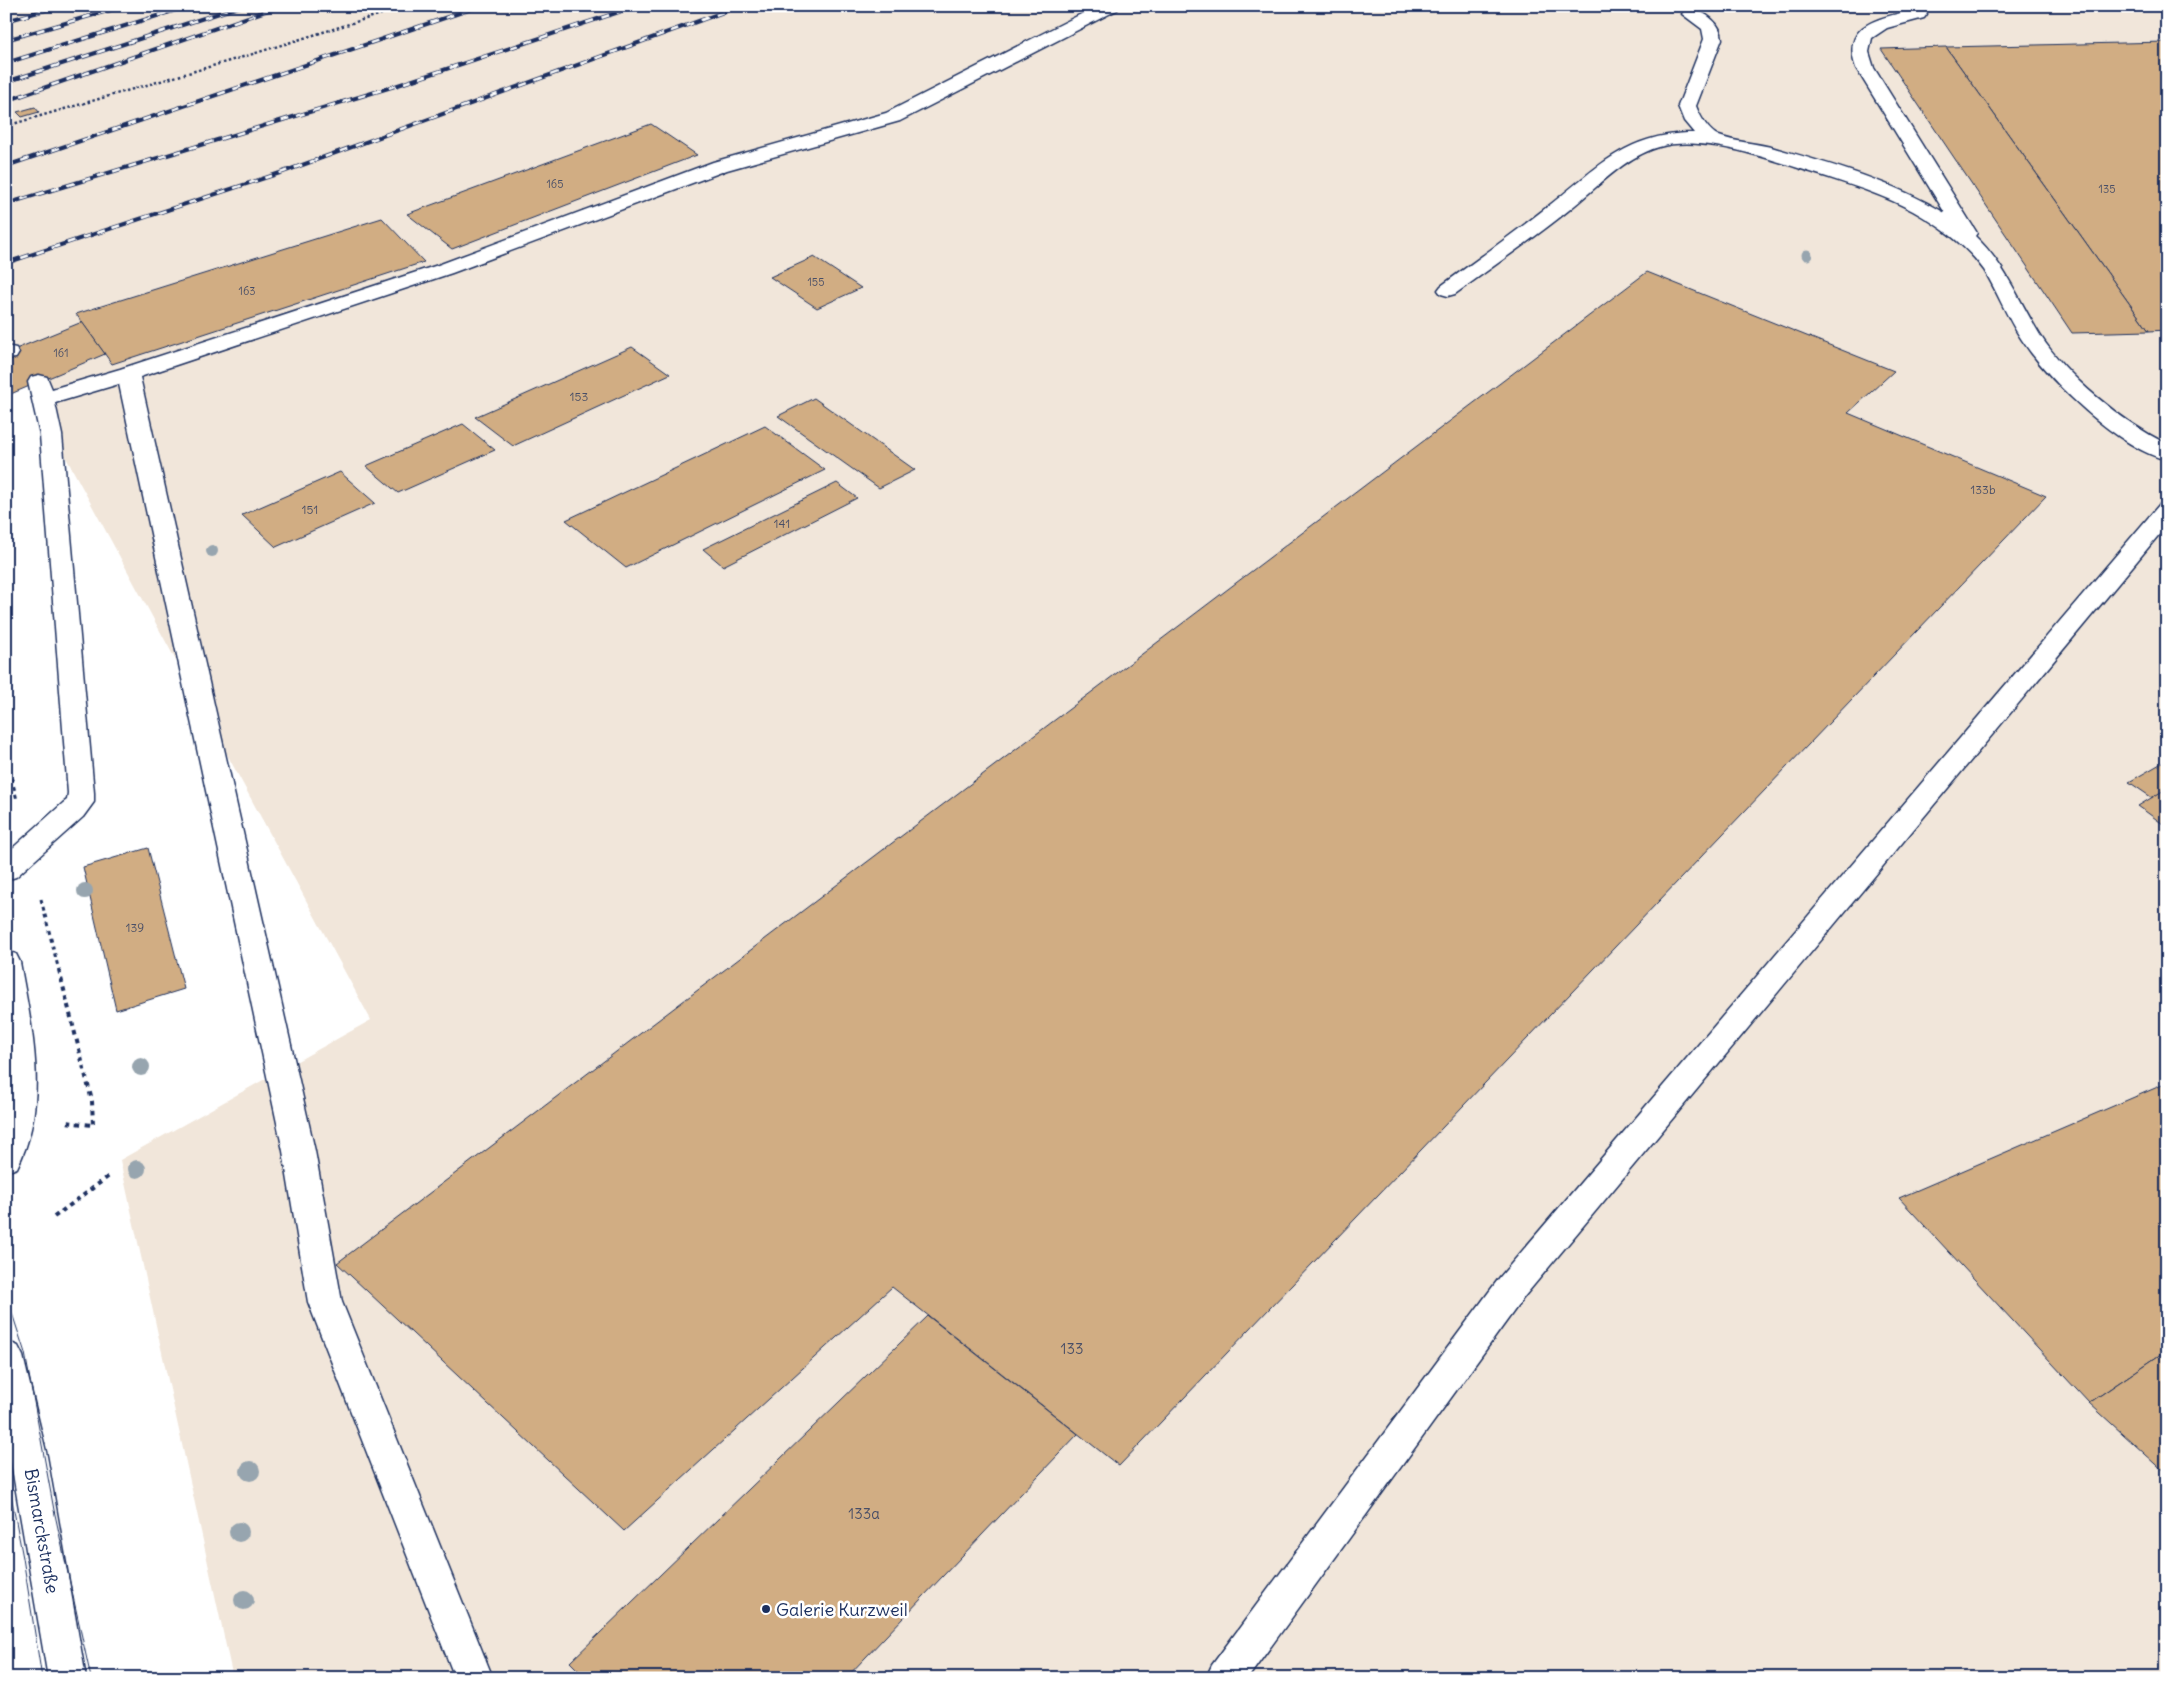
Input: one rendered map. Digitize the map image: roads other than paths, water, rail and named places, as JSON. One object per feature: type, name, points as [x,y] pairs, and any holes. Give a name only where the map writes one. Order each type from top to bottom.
[{"type":"main road","points":[[6,870],[73,810],[80,802],[81,793],[51,435],[41,391],[128,374],[445,269],[720,166],[893,118],[1111,6]]},
{"type":"main road","points":[[1691,14],[1712,29],[1714,39],[1687,106],[1693,121],[1712,141]]},
{"type":"main road","points":[[1918,14],[1892,21],[1870,31],[1861,44],[1860,52],[1865,68],[1976,248],[2003,285],[2032,340],[2061,375],[2112,418],[2138,437],[2167,453]]},
{"type":"main road","points":[[1448,290],[1561,206],[1620,158],[1633,151],[1667,139],[1712,141],[1772,153],[1888,191],[1912,202],[1943,221],[1976,248]]},
{"type":"main road","points":[[128,374],[298,1151],[325,1302],[474,1678]]},
{"type":"main road","points":[[1225,1678],[1512,1287],[2167,510]]},
{"type":"main road","points":[[6,962],[20,1046],[18,1118],[6,1159]]},
{"type":"main road","name":"Bismarckstraße","points":[[6,1356],[29,1456],[67,1678]]},
{"type":"tram line","points":[[6,1295],[25,1353],[54,1510],[91,1678]]},
{"type":"tram line","points":[[6,1469],[23,1558],[42,1678]]},
{"type":"railway","points":[[6,21],[60,6]]},
{"type":"railway","points":[[6,40],[125,6]]},
{"type":"railway","points":[[6,63],[189,6]]},
{"type":"railway","points":[[6,82],[241,6]]},
{"type":"railway","points":[[6,101],[280,6]]},
{"type":"railway","points":[[6,166],[480,6]]},
{"type":"railway","points":[[6,204],[395,86],[637,6]]},
{"type":"railway","points":[[6,263],[283,172],[740,6]]},
{"type":"place","name":"Galerie Kurzweil","points":[[766,1609]]}]
